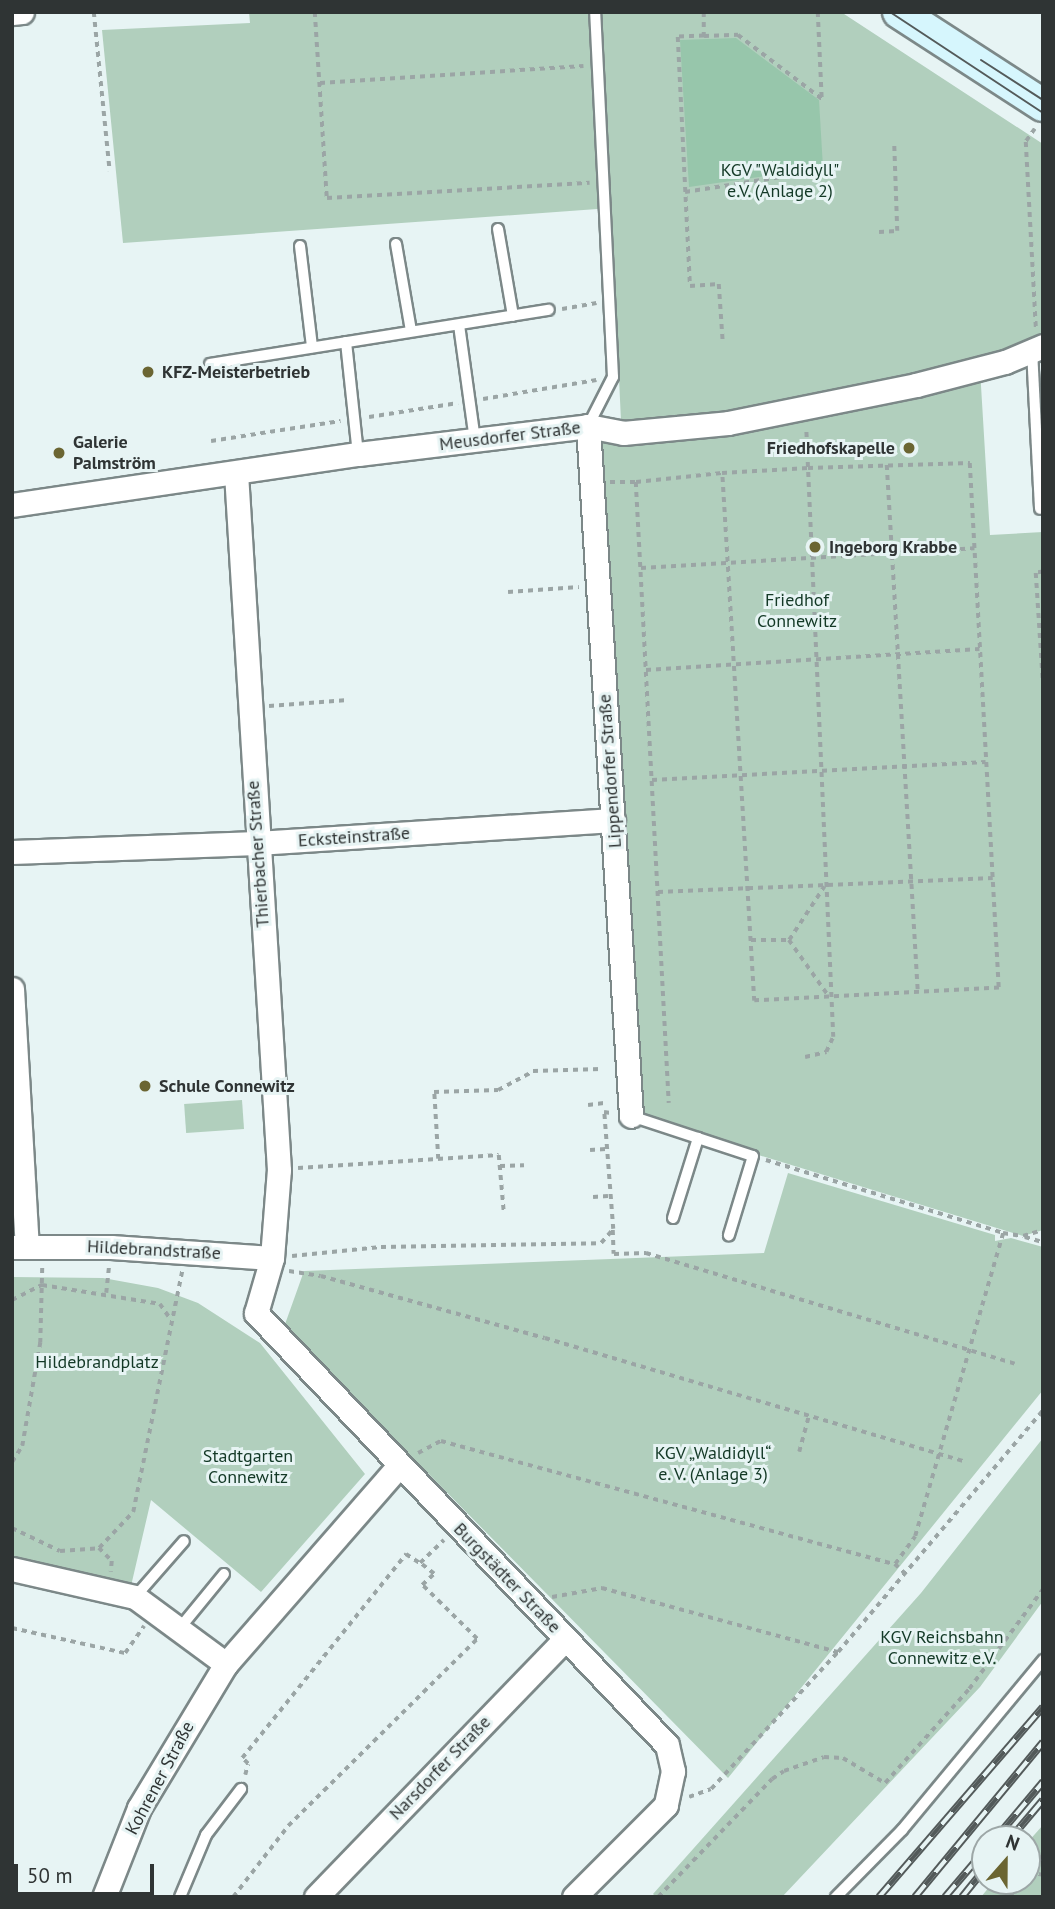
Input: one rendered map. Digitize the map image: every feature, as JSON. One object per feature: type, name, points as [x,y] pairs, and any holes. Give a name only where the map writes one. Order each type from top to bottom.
[{"type":"main road","points":[[899,12],[1039,116]]},
{"type":"street","points":[[12,13],[22,12]]},
{"type":"street","name":"Meusdorfer Straße","points":[[12,505],[358,454],[589,426],[623,433],[764,417],[916,385],[1004,362],[1038,348]]},
{"type":"street","name":"Lippendorfer Straße","points":[[589,426],[631,1116]]},
{"type":"street","name":"Thierbacher Straße","points":[[236,473],[279,1170],[276,1234],[271,1263]]},
{"type":"street","name":"Ecksteinstraße","points":[[12,852],[257,843],[612,820]]},
{"type":"street","points":[[12,989],[27,1246]]},
{"type":"street","name":"Hildebrandstraße","points":[[27,1246],[111,1247],[187,1252],[271,1263]]},
{"type":"street","name":"Burgstädter Straße","points":[[271,1263],[256,1314],[667,1745],[673,1771],[666,1805]]},
{"type":"street","name":"Kohrener Straße","points":[[104,1897],[139,1808],[226,1664],[399,1466]]},
{"type":"street","points":[[12,1569],[135,1597],[226,1664]]},
{"type":"street","name":"Narsdorfer Straße","points":[[316,1897],[565,1639]]},
{"type":"street","points":[[585,1893],[666,1805]]},
{"type":"lane","points":[[589,426],[612,377],[594,12]]},
{"type":"lane","points":[[498,229],[513,316]]},
{"type":"lane","points":[[396,244],[411,331]]},
{"type":"lane","points":[[300,246],[312,347]]},
{"type":"lane","points":[[210,364],[550,310]]},
{"type":"lane","points":[[459,325],[475,440]]},
{"type":"lane","points":[[346,342],[358,454]]},
{"type":"lane","points":[[1038,348],[1040,509]]},
{"type":"lane","points":[[631,1116],[753,1156],[729,1235]]},
{"type":"lane","points":[[673,1218],[698,1138]]},
{"type":"lane","points":[[135,1597],[184,1541]]},
{"type":"lane","points":[[179,1629],[223,1574]]},
{"type":"lane","points":[[836,1897],[902,1830],[1043,1660]]},
{"type":"lane","points":[[180,1897],[205,1836],[241,1789]]},
{"type":"path","points":[[94,12],[110,171]]},
{"type":"path","points":[[315,12],[327,198],[603,183]]},
{"type":"path","points":[[704,12],[704,36]]},
{"type":"path","points":[[723,342],[719,285],[690,286],[678,37],[737,35],[822,99],[818,12]]},
{"type":"path","points":[[320,83],[596,65]]},
{"type":"path","points":[[1038,348],[1026,142],[1039,116]]},
{"type":"path","points":[[879,232],[897,231],[894,145]]},
{"type":"path","points":[[685,192],[826,170]]},
{"type":"path","points":[[550,310],[608,302]]},
{"type":"path","points":[[211,441],[612,377]]},
{"type":"path","points":[[805,1058],[820,1057],[830,1046],[826,885],[806,434]]},
{"type":"path","points":[[593,482],[636,482],[722,473],[808,468],[970,463],[999,988],[754,1001],[722,473]]},
{"type":"path","points":[[887,465],[918,992]]},
{"type":"path","points":[[636,482],[669,1103]]},
{"type":"path","points":[[641,568],[975,548]]},
{"type":"path","points":[[1043,572],[1036,573],[1043,682]]},
{"type":"path","points":[[508,592],[559,588]]},
{"type":"path","points":[[646,670],[980,649]]},
{"type":"path","points":[[249,708],[348,701]]},
{"type":"path","points":[[652,780],[741,773],[986,762]]},
{"type":"path","points":[[658,892],[993,878]]},
{"type":"path","points":[[789,940],[826,885]]},
{"type":"path","points":[[751,940],[789,940]]},
{"type":"path","points":[[789,940],[830,997]]},
{"type":"path","points":[[438,1159],[434,1092],[498,1090],[533,1071],[601,1069]]},
{"type":"path","points":[[588,1105],[604,1103]]},
{"type":"path","points":[[604,1112],[614,1254],[646,1253],[971,1348],[1016,1364]]},
{"type":"path","points":[[590,1150],[606,1149]]},
{"type":"path","points":[[279,1170],[499,1155],[504,1212]]},
{"type":"path","points":[[753,1156],[1003,1233],[1043,1242]]},
{"type":"path","points":[[500,1166],[524,1165]]},
{"type":"path","points":[[593,1197],[608,1196]]},
{"type":"path","points":[[271,1263],[381,1247],[601,1243],[613,1229]]},
{"type":"path","points":[[1023,1236],[1043,1230]]},
{"type":"path","points":[[895,1564],[915,1536],[1003,1233]]},
{"type":"path","points":[[12,1462],[22,1446],[40,1343],[42,1285],[27,1246]]},
{"type":"path","points":[[106,1293],[111,1247]]},
{"type":"path","points":[[12,1528],[60,1551],[99,1548],[133,1512],[169,1317],[187,1252]]},
{"type":"path","points":[[271,1263],[966,1462]]},
{"type":"path","points":[[12,1300],[42,1285],[106,1293],[160,1304],[169,1317]]},
{"type":"path","points":[[666,1805],[711,1789],[907,1574],[1043,1410]]},
{"type":"path","points":[[799,1452],[809,1416]]},
{"type":"path","points":[[399,1466],[441,1441],[895,1564],[907,1574]]},
{"type":"path","points":[[420,1563],[458,1527]]},
{"type":"path","points":[[99,1548],[112,1561],[111,1590]]},
{"type":"path","points":[[233,1897],[288,1826],[477,1639],[422,1585],[434,1574],[406,1554],[242,1759],[248,1764],[241,1789]]},
{"type":"path","points":[[537,1609],[551,1597],[602,1588],[838,1652]]},
{"type":"path","points":[[658,1897],[772,1779],[784,1771],[824,1757],[843,1758],[885,1783],[969,1689],[1043,1589]]},
{"type":"path","points":[[12,1628],[125,1653],[154,1611]]},
{"type":"green space","name":"KGV \"Waldidyll\" e.V. (Anlage 2)","points":[[249,12],[841,12],[1043,144],[1043,336],[993,355],[867,388],[717,414],[621,421],[611,208],[123,243],[102,30],[250,23]]},
{"type":"green space","points":[[736,38],[819,100],[823,168],[689,187],[680,40]]},
{"type":"green space","name":"Friedhof Connewitz","points":[[980,369],[990,535],[1043,532],[1043,1230],[1023,1236],[631,1116],[588,426],[623,433]]},
{"type":"green space","points":[[242,1100],[244,1129],[186,1133],[184,1104]]},
{"type":"green space","name":"KGV „Waldidyll“ e. V. (Anlage 3)","points":[[788,1173],[995,1235],[995,1241],[1011,1238],[1043,1247],[1043,1390],[728,1778],[284,1327],[304,1271],[764,1253]]},
{"type":"green space","points":[[12,1277],[103,1278],[158,1288],[198,1303],[260,1343],[365,1474],[261,1592],[151,1500],[131,1586],[12,1560]]},
{"type":"green space","name":"KGV Reichsbahn Connewitz e.V.","points":[[1043,1438],[1043,1601],[980,1687],[782,1897],[656,1897],[653,1894],[921,1593]]},
{"type":"green space","points":[[1043,1825],[1043,1897],[981,1897],[1041,1895]]},
{"type":"tram line","points":[[890,12],[1043,113]]},
{"type":"tram line","points":[[981,60],[1043,100]]},
{"type":"railway","points":[[879,1897],[1043,1707]]},
{"type":"railway","points":[[915,1897],[1043,1742]]},
{"type":"railway","points":[[1007,1825],[1043,1782]]},
{"type":"railway","points":[[1022,1825],[1043,1800]]},
{"type":"railway","points":[[945,1897],[971,1866]]},
{"type":"railway","points":[[962,1897],[971,1886]]},
{"type":"place","name":"KFZ-Meisterbetrieb","points":[[148,372]]},
{"type":"place","name":"Friedhofskapelle","points":[[909,448]]},
{"type":"place","name":"Galerie Palmström","points":[[59,453]]},
{"type":"place","name":"Ingeborg Krabbe","points":[[815,547]]},
{"type":"place","name":"Schule Connewitz","points":[[145,1086]]},
{"type":"park label","name":"Hildebrandplatz","points":[[97,1362]]},
{"type":"park label","name":"Stadtgarten Connewitz","points":[[248,1467]]}]
